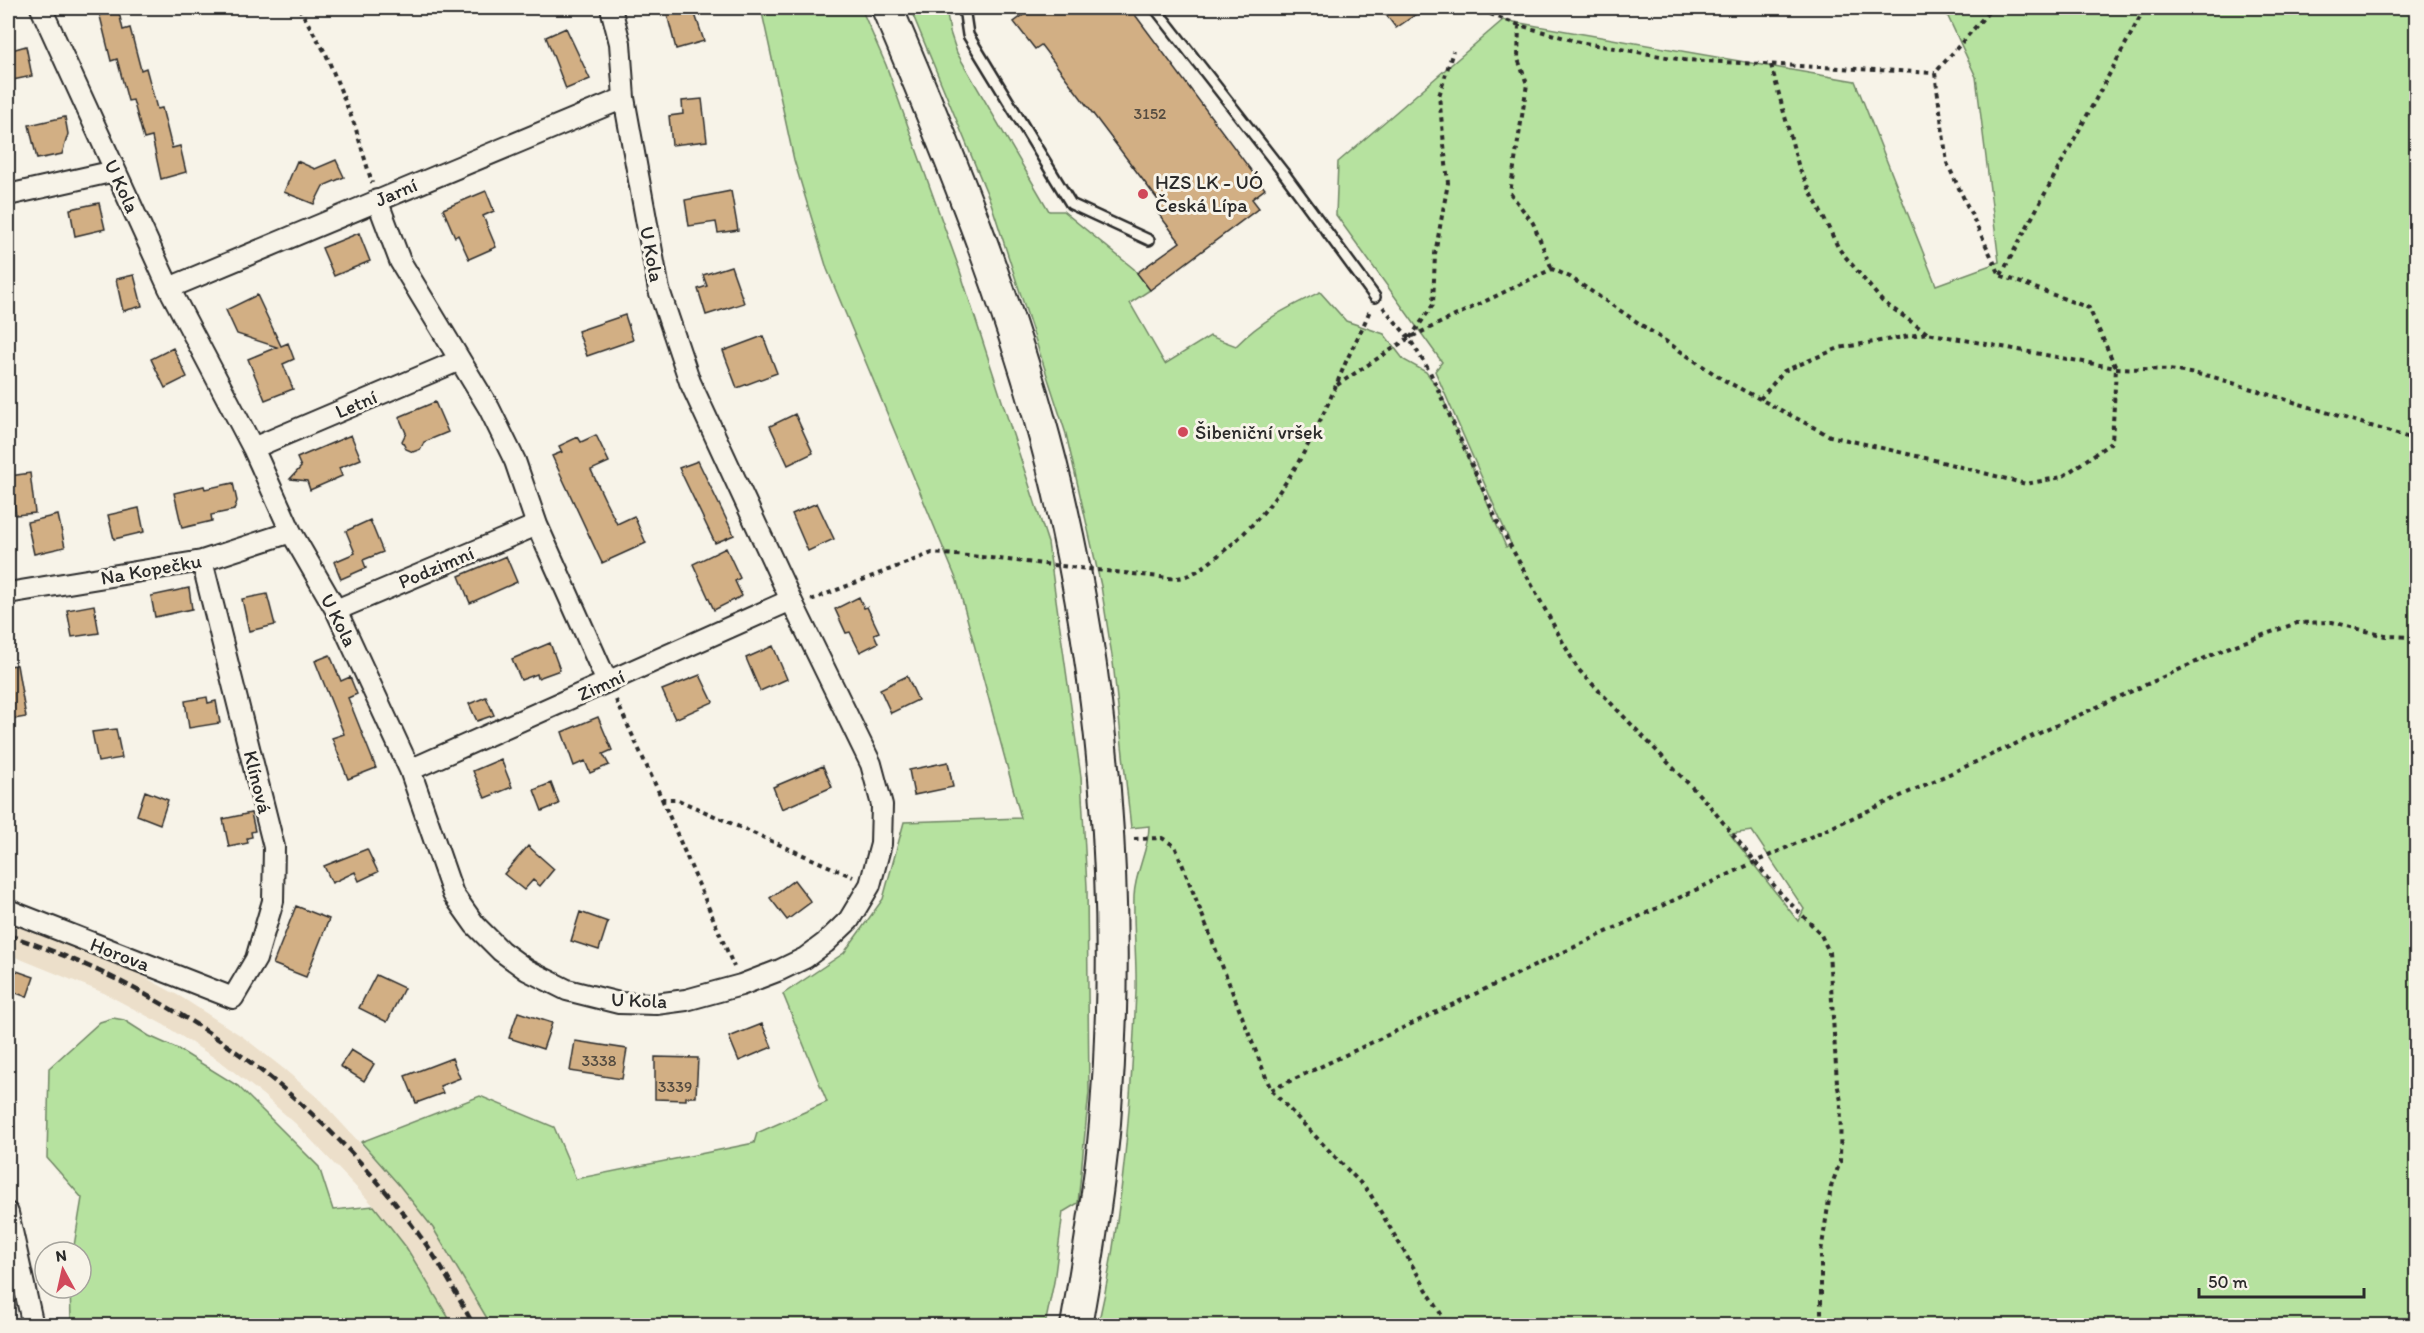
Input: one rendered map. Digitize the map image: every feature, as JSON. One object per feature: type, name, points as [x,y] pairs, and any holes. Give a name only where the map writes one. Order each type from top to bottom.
[{"type":"main road","points":[[887,8],[926,98],[1016,339],[1050,460],[1072,552],[1098,712],[1108,841],[1111,953],[1109,1061],[1099,1180],[1076,1326]]},
{"type":"street","name":"U Kola","points":[[40,8],[169,288],[253,448],[291,532],[336,610],[410,770],[453,894],[475,925],[501,951],[527,970],[567,990],[619,1003],[656,1004],[686,1000],[741,985],[805,958],[825,943],[849,920],[870,885],[881,844],[882,805],[871,764],[791,600],[690,382],[658,290],[624,98],[620,43],[611,8]]},
{"type":"street","name":"Jarní","points":[[169,288],[624,98]]},
{"type":"street","points":[[8,195],[115,171]]},
{"type":"street","points":[[377,200],[400,261],[489,408],[515,461],[537,525],[607,682]]},
{"type":"street","name":"Letní","points":[[253,448],[460,360]]},
{"type":"street","name":"Podzimní","points":[[336,610],[537,525]]},
{"type":"street","name":"Na Kopečku","points":[[8,593],[202,561],[291,532]]},
{"type":"street","name":"Klínová","points":[[202,561],[274,847],[273,901],[256,959],[232,998]]},
{"type":"street","name":"Zimní","points":[[410,770],[791,600]]},
{"type":"street","name":"Horova","points":[[8,910],[232,998]]},
{"type":"street","points":[[8,1213],[33,1326]]},
{"type":"lane","points":[[964,8],[968,35],[1071,204],[1149,240]]},
{"type":"lane","points":[[1155,8],[1375,297]]},
{"type":"path","points":[[299,8],[330,64],[355,126],[377,200]]},
{"type":"path","points":[[1519,25],[1518,59],[1527,84],[1510,193],[1533,223],[1552,269],[1570,277],[1722,379],[1830,436],[2026,484],[2062,477],[2112,442],[2116,368],[2090,308],[2000,275],[1947,163],[1935,73],[1992,8]]},
{"type":"path","points":[[2000,275],[2145,8]]},
{"type":"path","points":[[1490,14],[1579,42],[1684,60],[1935,73]]},
{"type":"path","points":[[1409,338],[1433,305],[1435,254],[1448,183],[1439,96],[1453,51]]},
{"type":"path","points":[[1771,64],[1799,168],[1839,249],[1882,300],[1928,333]]},
{"type":"path","points":[[1336,386],[1409,338],[1552,269]]},
{"type":"path","points":[[791,600],[803,604],[932,553],[1168,578],[1181,578],[1192,574],[1242,536],[1287,483],[1304,455],[1375,297],[1409,338],[1430,372],[1498,523],[1577,668],[1708,804],[1782,895],[1820,933],[1829,952],[1837,1083],[1842,1101],[1840,1162],[1831,1187],[1821,1252],[1821,1326]]},
{"type":"path","points":[[1760,399],[1784,370],[1839,348],[1928,333],[2116,368],[2169,370],[2210,376],[2416,440]]},
{"type":"path","points":[[1271,1090],[1755,862],[2227,648],[2297,623],[2332,622],[2385,636],[2416,637]]},
{"type":"path","points":[[607,682],[662,799],[741,985]]},
{"type":"path","points":[[662,799],[676,799],[870,885]]},
{"type":"path","points":[[1108,841],[1154,837],[1168,841],[1175,846],[1271,1090],[1370,1192],[1448,1326]]},
{"type":"shaded area","points":[[8,919],[119,963],[181,997],[243,1037],[284,1069],[319,1099],[399,1185],[433,1228],[491,1325],[453,1325],[406,1247],[374,1206],[296,1124],[263,1095],[224,1064],[164,1025],[104,993],[8,954]]},
{"type":"green space","points":[[761,8],[861,8],[886,65],[959,268],[1048,543],[1081,777],[1087,887],[1089,1092],[1078,1203],[1063,1212],[1054,1282],[1045,1325],[491,1325],[433,1228],[361,1142],[480,1096],[554,1127],[576,1179],[754,1143],[757,1133],[827,1102],[783,994],[844,953],[883,899],[904,822],[1021,818],[957,581],[827,269],[794,160]]},
{"type":"green space","points":[[910,8],[946,8],[950,32],[957,53],[1049,211],[1063,211],[1134,269],[1150,290],[1130,303],[1165,364],[1210,336],[1236,346],[1265,322],[1320,292],[1346,321],[1384,334],[1404,360],[1426,372],[1439,389],[1506,547],[1511,544],[1435,371],[1442,362],[1336,215],[1338,162],[1503,20],[1855,81],[1936,285],[1999,262],[1976,77],[1944,8],[2416,8],[2416,1325],[1098,1325],[1120,1201],[1136,992],[1134,896],[1147,844],[1149,826],[1131,828],[1113,662],[1101,586],[1066,434],[991,203]],"holes":[[[1752,831],[1804,909],[1798,921],[1730,834]]]},
{"type":"green space","points":[[113,1018],[124,1020],[149,1036],[178,1049],[238,1086],[319,1167],[333,1210],[374,1206],[406,1247],[453,1325],[69,1325],[70,1300],[93,1300],[93,1240],[75,1240],[82,1198],[47,1158],[49,1068],[100,1022]]},
{"type":"building","points":[[98,8],[118,8],[123,30],[130,28],[141,70],[146,68],[157,109],[162,108],[172,148],[180,146],[186,172],[161,179],[152,137],[144,139],[133,100],[128,101],[117,59],[111,61]]},
{"type":"building","points":[[693,8],[704,41],[676,49],[666,10]]},
{"type":"building","points":[[1033,8],[1130,8],[1265,189],[1252,199],[1259,208],[1150,290],[1137,273],[1180,242],[1155,209],[1161,204],[1041,45],[1035,49],[1014,22]]},
{"type":"building","points":[[1381,8],[1425,8],[1396,28]]},
{"type":"building","points":[[566,28],[590,79],[566,89],[546,37]]},
{"type":"building","points":[[26,46],[32,76],[8,81],[8,51]]},
{"type":"building","points":[[702,99],[707,141],[672,145],[669,116],[683,114],[682,101]]},
{"type":"building","points":[[65,117],[68,134],[62,154],[37,159],[29,125]]},
{"type":"building","points":[[336,160],[344,177],[323,186],[314,204],[284,192],[297,161],[315,169]]},
{"type":"building","points":[[486,191],[494,211],[483,216],[496,247],[469,259],[458,235],[455,237],[443,209]]},
{"type":"building","points":[[731,191],[738,230],[718,233],[716,222],[689,226],[685,200]]},
{"type":"building","points":[[99,203],[105,229],[75,236],[70,209]]},
{"type":"building","points":[[359,233],[370,261],[334,276],[322,248]]},
{"type":"building","points":[[731,266],[744,303],[706,315],[698,289],[707,286],[703,275]]},
{"type":"building","points":[[134,275],[142,306],[123,311],[116,279]]},
{"type":"building","points":[[257,295],[281,346],[288,343],[294,359],[283,364],[293,389],[265,400],[248,359],[277,347],[237,334],[226,310]]},
{"type":"building","points":[[625,315],[633,340],[587,356],[578,331]]},
{"type":"building","points":[[763,336],[777,373],[737,388],[723,351]]},
{"type":"building","points":[[173,348],[187,377],[165,388],[151,359]]},
{"type":"building","points":[[435,402],[448,432],[424,442],[421,449],[413,452],[406,449],[402,441],[406,433],[399,417]]},
{"type":"building","points":[[795,414],[813,453],[788,465],[770,426]]},
{"type":"building","points":[[351,435],[361,459],[339,468],[342,476],[310,490],[307,481],[290,479],[301,467],[297,458]]},
{"type":"building","points":[[596,435],[609,462],[591,470],[617,524],[634,516],[646,543],[602,563],[552,456],[562,452],[559,446],[578,437],[581,442]]},
{"type":"building","points":[[698,461],[734,535],[715,543],[679,468]]},
{"type":"building","points":[[30,473],[35,513],[16,515],[10,476]]},
{"type":"building","points":[[233,483],[237,501],[234,510],[211,515],[212,521],[182,528],[174,493],[204,486],[205,489]]},
{"type":"building","points":[[817,503],[834,539],[808,551],[792,514]]},
{"type":"building","points":[[139,508],[144,532],[114,539],[108,515]]},
{"type":"building","points":[[58,515],[65,547],[34,554],[27,522]]},
{"type":"building","points":[[370,520],[383,552],[363,560],[366,568],[341,579],[334,562],[355,553],[346,531]]},
{"type":"building","points":[[726,548],[740,578],[735,581],[742,596],[714,610],[693,564]]},
{"type":"building","points":[[506,556],[517,582],[470,603],[459,576]]},
{"type":"building","points":[[189,588],[192,609],[155,617],[151,596]]},
{"type":"building","points":[[267,594],[275,625],[249,631],[242,599]]},
{"type":"building","points":[[859,597],[864,608],[867,607],[879,632],[874,634],[878,643],[860,652],[850,632],[846,633],[835,609]]},
{"type":"building","points":[[94,605],[99,633],[72,637],[67,610]]},
{"type":"building","points":[[550,643],[560,670],[538,678],[537,674],[521,680],[512,659]]},
{"type":"building","points":[[773,646],[787,679],[760,691],[746,658]]},
{"type":"building","points":[[330,655],[341,681],[350,677],[357,694],[348,698],[376,768],[348,779],[332,738],[344,734],[315,661]]},
{"type":"building","points":[[17,665],[26,717],[8,720],[8,666]]},
{"type":"building","points":[[700,675],[713,702],[675,719],[662,690]]},
{"type":"building","points":[[907,676],[918,700],[891,713],[880,689]]},
{"type":"building","points":[[207,697],[208,703],[216,701],[220,723],[189,728],[185,701]]},
{"type":"building","points":[[486,697],[494,715],[477,721],[469,704]]},
{"type":"building","points":[[598,717],[612,750],[603,754],[609,765],[590,773],[585,761],[574,766],[562,732]]},
{"type":"building","points":[[116,729],[122,758],[98,762],[92,732]]},
{"type":"building","points":[[501,759],[512,787],[485,798],[473,771]]},
{"type":"building","points":[[948,762],[953,787],[914,795],[909,770]]},
{"type":"building","points":[[823,766],[832,787],[782,809],[773,787]]},
{"type":"building","points":[[551,783],[559,804],[542,811],[534,790]]},
{"type":"building","points":[[145,791],[168,800],[160,824],[137,815]]},
{"type":"building","points":[[251,813],[255,831],[251,832],[252,837],[247,838],[248,843],[229,847],[223,819]]},
{"type":"building","points":[[528,846],[554,869],[540,886],[533,880],[524,890],[504,874]]},
{"type":"building","points":[[367,849],[378,872],[359,881],[355,872],[332,883],[324,866]]},
{"type":"building","points":[[794,880],[811,902],[787,920],[770,898]]},
{"type":"building","points":[[296,906],[329,919],[306,977],[273,964]]},
{"type":"building","points":[[580,912],[608,922],[599,950],[571,941]]},
{"type":"building","points":[[8,968],[34,977],[27,997],[8,990]]},
{"type":"building","points":[[376,975],[404,988],[387,1022],[359,1008]]},
{"type":"building","points":[[518,1012],[552,1023],[543,1049],[509,1038]]},
{"type":"building","points":[[762,1024],[772,1047],[739,1061],[729,1037]]},
{"type":"building","points":[[575,1041],[627,1049],[622,1079],[570,1071]]},
{"type":"building","points":[[351,1050],[374,1064],[364,1081],[340,1066]]},
{"type":"building","points":[[655,1057],[698,1058],[696,1097],[686,1097],[686,1100],[655,1099]]},
{"type":"building","points":[[452,1058],[460,1078],[440,1086],[443,1093],[416,1103],[405,1076]]},
{"type":"railway","points":[[8,935],[69,958],[127,985],[184,1017],[238,1053],[288,1093],[336,1137],[380,1185],[435,1258],[474,1326]]},
{"type":"place","name":"HZS LK - UÓ Česká Lípa","points":[[1143,194]]},
{"type":"place","name":"Šibeniční vršek","points":[[1183,432]]}]
